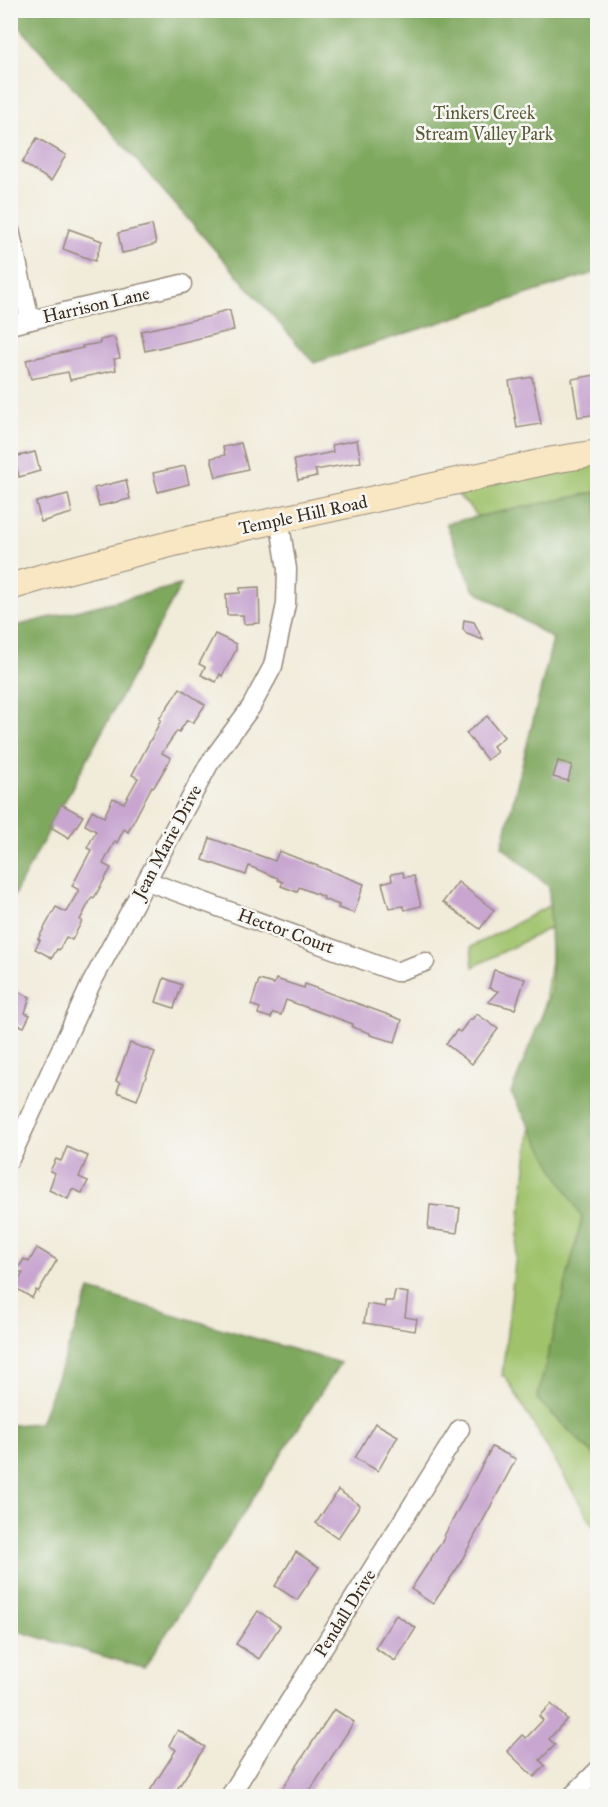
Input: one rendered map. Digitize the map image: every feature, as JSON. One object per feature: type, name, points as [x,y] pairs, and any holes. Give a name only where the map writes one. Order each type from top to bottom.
[{"type":"main road","name":"Temple Hill Road","points":[[10,587],[178,542],[553,460],[597,453]]},
{"type":"street","points":[[10,230],[30,320]]},
{"type":"street","name":"Harrison Lane","points":[[10,325],[182,285]]},
{"type":"street","name":"Jean Marie Drive","points":[[10,1159],[91,984],[209,764],[251,707],[273,666],[286,604],[287,568],[279,519]]},
{"type":"street","name":"Hector Court","points":[[147,880],[396,972],[426,962]]},
{"type":"street","name":"Pendall Drive","points":[[230,1797],[460,1429]]},
{"type":"street","points":[[572,1797],[597,1770]]},
{"type":"green space","name":"Tinkers Creek Stream Valley Park","points":[[10,11],[597,11],[597,272],[314,363],[11,17]]},
{"type":"green space","points":[[597,459],[597,641],[458,495],[535,472]]},
{"type":"green space","points":[[597,492],[597,1458],[537,1399],[582,1218],[511,1093],[552,990],[549,887],[502,846],[553,639],[473,589],[446,523]]},
{"type":"green space","points":[[181,585],[11,901],[11,627]]},
{"type":"green space","points":[[597,641],[597,1532],[505,1376],[502,1376],[533,1087],[556,925],[473,967],[471,947],[560,900]]},
{"type":"green space","points":[[90,1290],[340,1363],[144,1668],[11,1629],[11,1425],[40,1423]]},
{"type":"building","points":[[37,138],[66,155],[51,181],[22,163]]},
{"type":"building","points":[[152,225],[156,244],[122,253],[118,233]]},
{"type":"building","points":[[69,229],[102,241],[95,261],[63,249]]},
{"type":"building","points":[[228,310],[234,330],[145,351],[141,331],[216,315],[216,313]]},
{"type":"building","points":[[113,337],[120,358],[114,359],[116,370],[70,380],[68,372],[31,379],[26,360],[83,348],[82,346],[100,343],[100,340]]},
{"type":"building","points":[[595,375],[597,414],[578,417],[572,379]]},
{"type":"building","points":[[532,377],[541,424],[517,428],[509,381]]},
{"type":"building","points":[[357,440],[361,462],[315,470],[317,476],[298,480],[294,460],[333,452],[332,445]]},
{"type":"building","points":[[241,443],[248,469],[216,477],[211,458],[225,455],[223,447]]},
{"type":"building","points":[[35,452],[40,471],[19,477],[14,457]]},
{"type":"building","points":[[185,466],[189,484],[158,492],[153,473]]},
{"type":"building","points":[[126,480],[130,499],[99,506],[94,488]]},
{"type":"building","points":[[68,494],[72,513],[41,522],[36,502]]},
{"type":"building","points":[[259,587],[260,623],[244,624],[243,615],[227,615],[226,594],[240,593],[240,588]]},
{"type":"building","points":[[464,620],[474,622],[483,640],[467,634],[463,629]]},
{"type":"building","points":[[215,634],[236,644],[236,650],[222,676],[220,674],[216,682],[201,675],[205,667],[199,664]]},
{"type":"building","points":[[180,688],[205,705],[193,723],[187,720],[179,732],[177,731],[162,753],[171,758],[154,787],[152,786],[128,832],[124,829],[117,843],[115,841],[103,864],[111,868],[94,898],[92,897],[72,940],[66,937],[52,958],[35,949],[56,907],[66,912],[79,890],[72,886],[91,850],[87,848],[96,831],[85,825],[92,810],[104,817],[113,798],[124,803],[138,778],[132,775],[161,720],[159,719]]},
{"type":"building","points":[[487,716],[504,737],[493,746],[497,752],[487,760],[466,733]]},
{"type":"building","points":[[558,761],[572,765],[568,781],[553,777]]},
{"type":"building","points":[[61,804],[83,816],[69,838],[49,826]]},
{"type":"building","points":[[210,838],[275,861],[279,851],[364,884],[354,913],[338,908],[339,905],[299,887],[297,892],[281,886],[283,882],[278,878],[249,866],[246,875],[203,860]]},
{"type":"building","points":[[403,872],[404,877],[414,876],[421,906],[405,910],[403,906],[389,908],[382,883],[392,880],[391,874]]},
{"type":"building","points":[[458,882],[494,910],[480,929],[443,902]]},
{"type":"building","points":[[494,970],[525,979],[515,1009],[488,1002],[498,991],[489,988]]},
{"type":"building","points":[[164,978],[182,985],[174,1008],[156,1002]]},
{"type":"building","points":[[276,979],[304,988],[305,984],[402,1020],[395,1042],[370,1035],[370,1033],[352,1027],[353,1024],[286,1000],[281,1015],[273,1013],[271,1018],[258,1014],[260,1008],[251,1005],[259,980],[274,984]]},
{"type":"building","points":[[10,988],[30,997],[25,1013],[30,1015],[24,1027],[10,1022]]},
{"type":"building","points":[[477,1014],[498,1029],[472,1064],[446,1044],[457,1030],[460,1032]]},
{"type":"building","points":[[130,1043],[155,1052],[137,1100],[117,1092],[120,1083],[116,1081]]},
{"type":"building","points":[[67,1147],[88,1156],[79,1177],[88,1181],[82,1193],[72,1189],[68,1199],[49,1190],[55,1173],[50,1171],[56,1159],[61,1161]]},
{"type":"building","points":[[430,1205],[460,1208],[457,1233],[428,1229]]},
{"type":"building","points":[[37,1248],[57,1260],[32,1298],[14,1287],[23,1273],[17,1270],[24,1259],[29,1262]]},
{"type":"building","points":[[395,1291],[408,1293],[405,1317],[417,1319],[415,1331],[364,1323],[367,1304],[385,1307],[385,1301],[393,1301]]},
{"type":"building","points":[[375,1423],[398,1436],[378,1471],[355,1458]]},
{"type":"building","points":[[492,1447],[516,1459],[458,1567],[433,1604],[411,1589],[445,1537]]},
{"type":"building","points":[[338,1490],[360,1505],[338,1538],[316,1523]]},
{"type":"building","points":[[296,1552],[319,1567],[297,1600],[275,1586]]},
{"type":"building","points":[[258,1611],[280,1626],[259,1659],[236,1644]]},
{"type":"building","points":[[396,1615],[416,1628],[395,1661],[375,1648]]},
{"type":"building","points":[[551,1704],[567,1719],[549,1739],[555,1745],[540,1760],[545,1766],[534,1777],[507,1751],[522,1735],[526,1738],[543,1720],[539,1716]]},
{"type":"building","points":[[334,1709],[354,1722],[306,1797],[293,1797],[282,1789]]},
{"type":"building","points":[[178,1730],[205,1747],[172,1797],[146,1797],[176,1750],[169,1745]]}]
